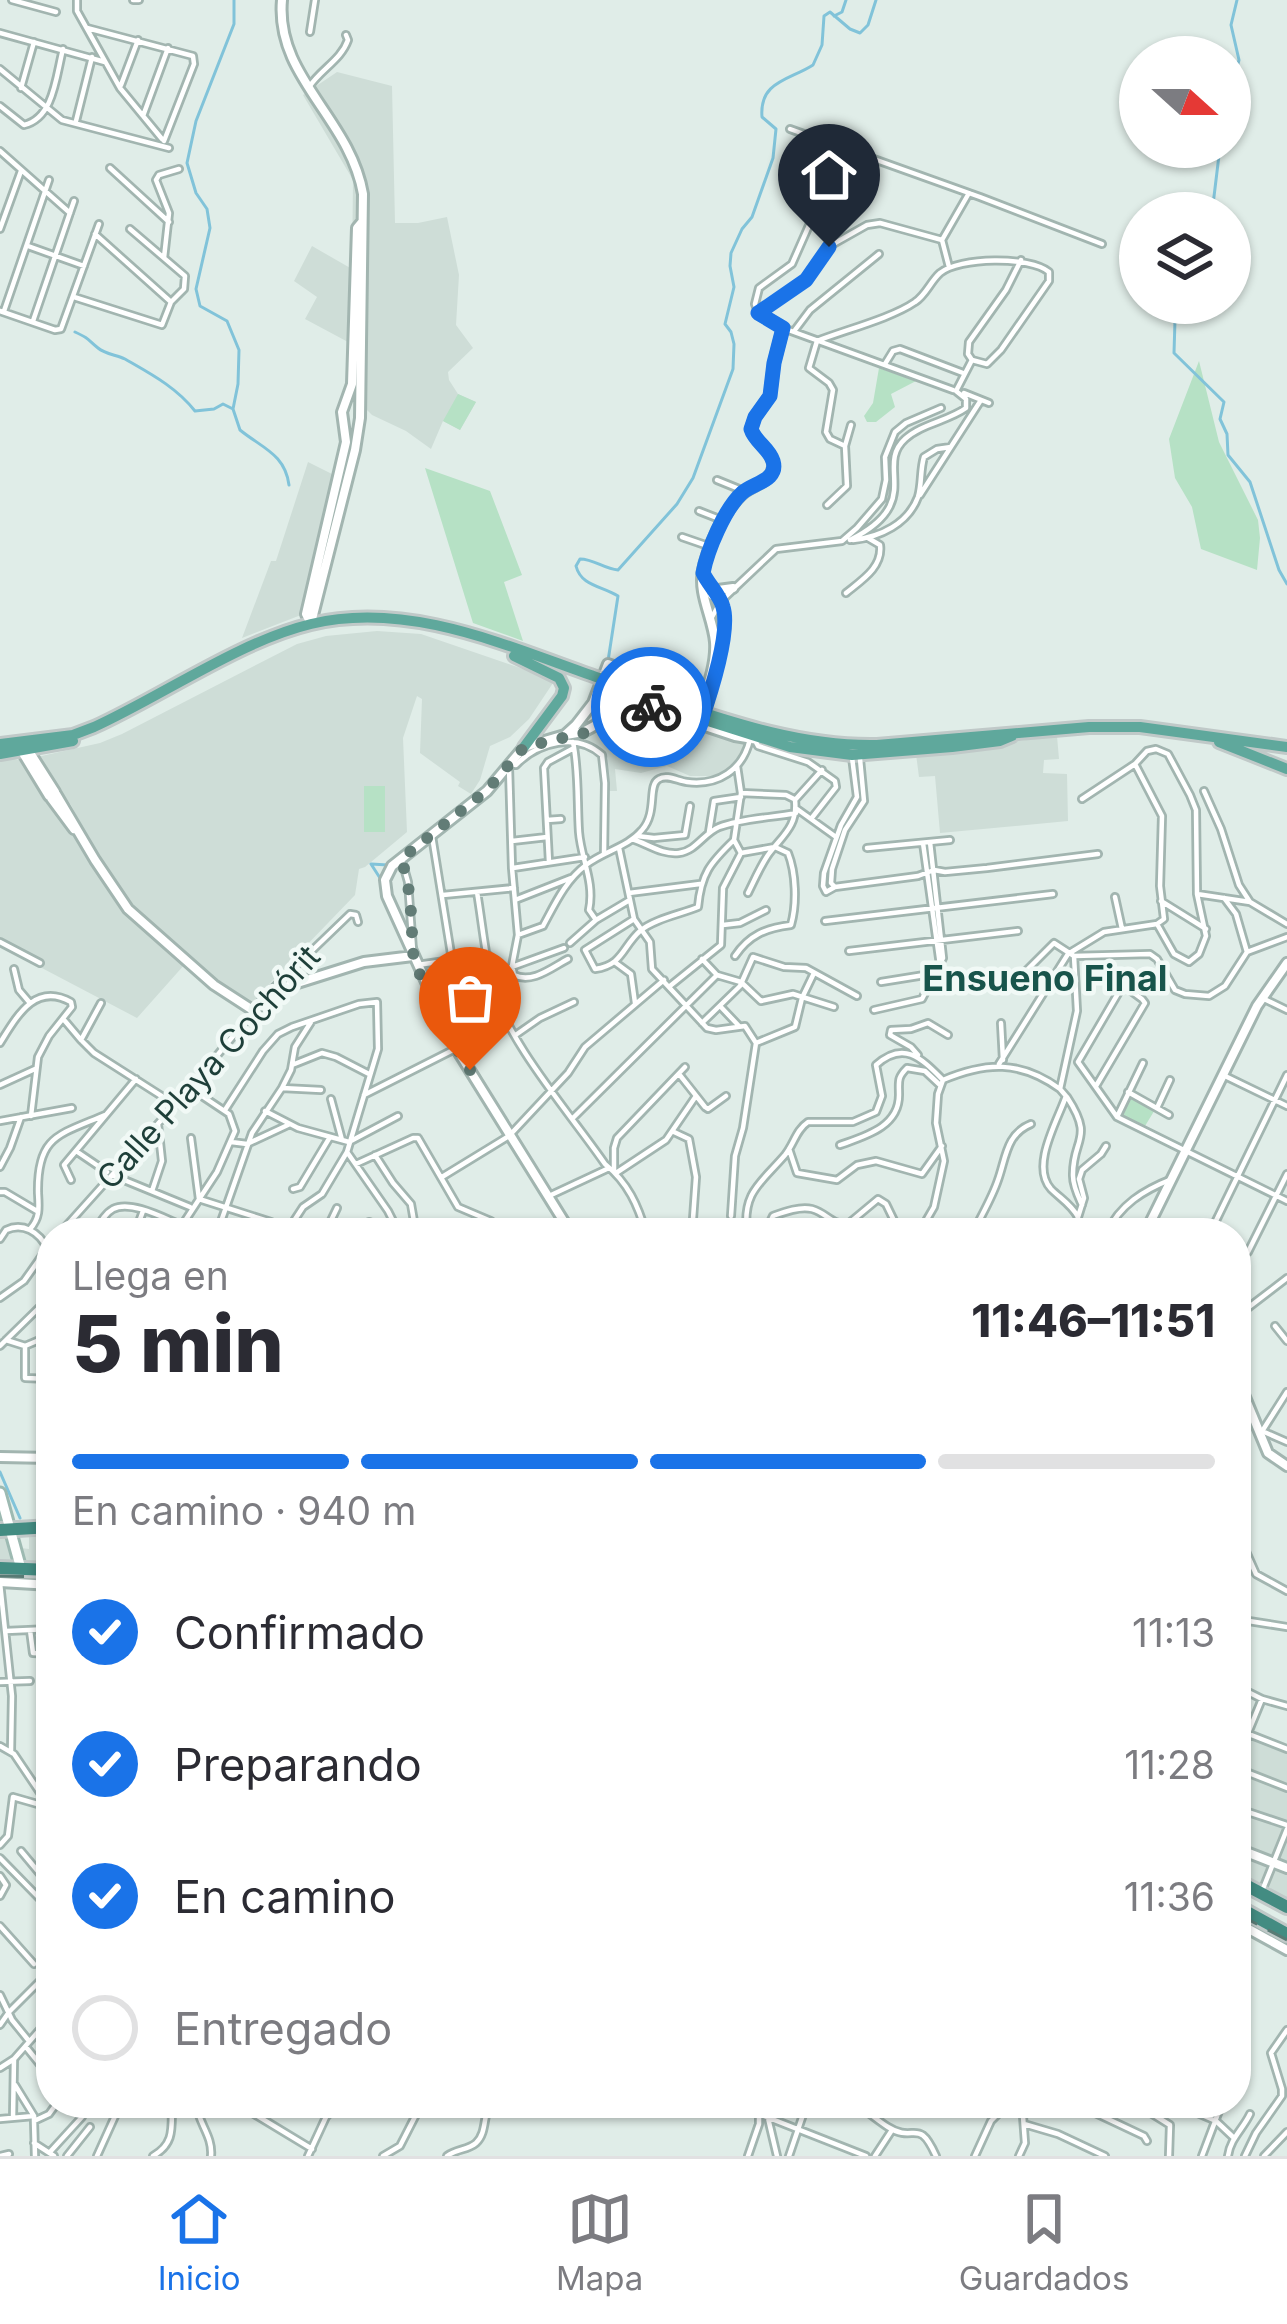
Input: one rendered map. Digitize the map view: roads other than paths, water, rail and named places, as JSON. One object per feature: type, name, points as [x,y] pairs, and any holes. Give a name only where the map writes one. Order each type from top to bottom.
[{"type":"highway","points":[[5,1529],[36,1528]]},
{"type":"highway","points":[[0,1568],[36,1569]]},
{"type":"highway","points":[[1251,1889],[1287,1910]]},
{"type":"highway","points":[[1251,1891],[1287,1910]]},
{"type":"highway","points":[[1251,1914],[1287,1934]]},
{"type":"main road","points":[[0,754],[94,728],[232,656],[316,626],[367,619],[431,624],[806,751],[856,751],[1089,727],[1140,727],[1287,747]]},
{"type":"main road","points":[[0,744],[23,747],[96,734],[316,626],[416,628],[598,681]]},
{"type":"main road","points":[[514,656],[559,678],[564,688],[524,747]]},
{"type":"main road","points":[[701,715],[856,751]]},
{"type":"main road","points":[[1193,734],[1287,769]]},
{"type":"main road","points":[[0,1493],[5,1529],[22,1569]]},
{"type":"street","points":[[12,0],[56,12]]},
{"type":"street","points":[[0,69],[62,120],[171,150],[120,88],[77,11],[77,0]]},
{"type":"street","points":[[282,0],[285,45],[358,167],[363,194],[352,384],[342,418],[346,442],[316,626]]},
{"type":"street","points":[[310,32],[315,0]]},
{"type":"street","points":[[87,28],[195,59],[164,141]]},
{"type":"street","points":[[0,44],[2,34],[105,62]]},
{"type":"street","points":[[309,87],[343,54],[346,35]]},
{"type":"street","points":[[120,88],[138,40]]},
{"type":"street","points":[[22,88],[34,42]]},
{"type":"street","points":[[143,116],[168,48]]},
{"type":"street","points":[[0,106],[27,126],[47,109],[62,49]]},
{"type":"street","points":[[75,124],[92,57]]},
{"type":"street","points":[[790,129],[1102,244]]},
{"type":"street","points":[[0,151],[70,213]]},
{"type":"street","points":[[0,166],[19,169]]},
{"type":"street","points":[[110,168],[169,222]]},
{"type":"street","points":[[0,229],[19,169]]},
{"type":"street","points":[[164,258],[169,222],[166,200],[156,180],[179,170]]},
{"type":"street","points":[[50,181],[2,312],[61,329],[99,224]]},
{"type":"street","points":[[949,267],[942,240],[969,193]]},
{"type":"street","points":[[822,196],[792,264],[759,288],[754,304],[758,313],[817,341],[989,403]]},
{"type":"street","points":[[0,198],[10,198]]},
{"type":"street","points":[[32,322],[74,202]]},
{"type":"street","points":[[758,313],[806,280],[829,247],[867,225],[880,223],[942,240]]},
{"type":"street","points":[[74,297],[162,325],[186,280],[130,229]]},
{"type":"street","points":[[95,234],[171,302]]},
{"type":"street","points":[[27,246],[85,266]]},
{"type":"street","points":[[718,618],[701,586],[703,573],[724,521],[744,490],[773,471],[774,462],[751,429],[770,396],[774,363],[789,330],[880,254]]},
{"type":"street","points":[[956,391],[970,357],[972,337],[1022,260]]},
{"type":"street","points":[[817,341],[914,303],[949,267],[1022,260],[1047,268],[1050,276],[1044,288],[993,359],[982,365],[970,357]]},
{"type":"street","points":[[330,531],[355,450],[360,412],[357,312]]},
{"type":"street","points":[[817,341],[809,368],[833,390],[826,432],[844,446]]},
{"type":"street","points":[[884,365],[900,349],[963,373]]},
{"type":"street","points":[[850,540],[871,530],[894,502],[895,457],[905,438],[965,409],[966,399],[956,391]]},
{"type":"street","points":[[706,601],[735,586],[776,549],[868,538],[902,521],[981,400]]},
{"type":"street","points":[[345,404],[360,412]]},
{"type":"street","points":[[842,542],[882,499],[885,457],[895,432],[940,408]]},
{"type":"street","points":[[827,505],[847,486],[844,446],[851,425]]},
{"type":"street","points":[[917,500],[924,457],[951,446]]},
{"type":"street","points":[[717,480],[744,490]]},
{"type":"street","points":[[699,512],[724,521]]},
{"type":"street","points":[[682,537],[711,548]]},
{"type":"street","points":[[846,593],[872,571],[881,555],[880,545],[868,538]]},
{"type":"street","points":[[701,715],[718,618],[717,597],[703,573]]},
{"type":"street","points":[[718,618],[735,586]]},
{"type":"street","points":[[596,920],[590,910],[592,894],[580,834],[571,742],[608,664],[630,672],[642,692]]},
{"type":"street","points":[[549,862],[544,768],[571,742],[636,703],[701,715],[752,739],[770,741]]},
{"type":"street","points":[[512,868],[586,860],[619,848],[651,816],[656,781],[664,777],[711,781],[725,776],[746,755],[752,739]]},
{"type":"street","points":[[752,739],[758,746],[808,762],[834,780],[836,787],[811,819]]},
{"type":"street","points":[[510,765],[534,750],[571,742]]},
{"type":"street","points":[[562,1218],[456,1048],[387,896],[386,876],[392,866],[487,790],[524,747],[571,742],[593,747],[604,760],[604,854]]},
{"type":"street","points":[[23,747],[128,909],[214,985],[254,1011]]},
{"type":"street","points":[[1082,799],[1150,749],[1168,754],[1196,810],[1197,894],[1206,929],[1203,949],[1189,962],[1174,953],[1157,924]]},
{"type":"street","points":[[856,751],[861,792],[836,836],[824,873],[829,885],[1098,854]]},
{"type":"street","points":[[941,1082],[1001,1062],[1071,955],[1104,932],[1164,920],[1162,816],[1135,764]]},
{"type":"street","points":[[510,765],[518,935],[512,966],[516,977],[527,979],[568,958]]},
{"type":"street","points":[[634,920],[585,950],[597,970],[614,962],[641,930],[698,907],[700,884],[713,860],[734,840],[741,795],[737,766]]},
{"type":"street","points":[[748,893],[792,827],[795,800],[822,770]]},
{"type":"street","points":[[1204,791],[1236,880],[1250,902]]},
{"type":"street","points":[[709,832],[714,801],[741,795],[788,795],[795,800]]},
{"type":"street","points":[[634,838],[685,835],[690,806]]},
{"type":"street","points":[[634,838],[664,852],[680,853],[692,849],[709,832],[739,821],[796,811],[836,836]]},
{"type":"street","points":[[547,820],[561,819]]},
{"type":"street","points":[[432,833],[452,960]]},
{"type":"street","points":[[512,842],[547,837]]},
{"type":"street","points":[[734,840],[741,854]]},
{"type":"street","points":[[867,848],[950,840]]},
{"type":"street","points":[[874,1010],[922,999],[937,973],[939,940],[927,843]]},
{"type":"street","points":[[619,848],[627,897],[634,920],[649,939],[652,969],[702,1023],[713,1030],[747,1028],[756,1042],[735,1156],[730,1216]]},
{"type":"street","points":[[735,956],[745,940],[772,927],[788,926],[794,908],[788,853],[775,848],[741,854]]},
{"type":"street","points":[[442,1177],[509,1136],[586,1047],[635,1003],[721,945],[723,888],[741,854]]},
{"type":"street","points":[[401,859],[408,882],[415,961]]},
{"type":"street","points":[[518,935],[543,926],[586,860]]},
{"type":"street","points":[[515,900],[571,878]]},
{"type":"street","points":[[469,992],[491,976],[567,945],[627,897],[700,884]]},
{"type":"street","points":[[442,896],[514,889]]},
{"type":"street","points":[[477,892],[500,1006],[552,1091],[632,1193],[641,1218]]},
{"type":"street","points":[[825,921],[1053,894]]},
{"type":"street","points":[[1197,894],[1250,902],[1287,924]]},
{"type":"street","points":[[1115,897],[1123,929]]},
{"type":"street","points":[[1224,898],[1236,914],[1246,952]]},
{"type":"street","points":[[1161,901],[1206,929]]},
{"type":"street","points":[[723,925],[740,923],[766,910]]},
{"type":"street","name":"Calle Playa Cochórit","points":[[72,1218],[267,994],[350,914],[358,922]]},
{"type":"street","points":[[849,951],[1018,931]]},
{"type":"street","points":[[1010,987],[1051,944],[1057,944],[1071,955],[1150,954],[1175,990],[1204,996],[1225,986],[1246,952],[1287,937]]},
{"type":"street","points":[[0,942],[40,963]]},
{"type":"street","points":[[267,994],[364,962],[488,955]]},
{"type":"street","points":[[1060,1089],[1077,1011],[1071,955]]},
{"type":"street","points":[[702,1023],[737,989],[753,957],[802,967],[856,996]]},
{"type":"street","points":[[702,959],[717,975],[741,982],[758,1000],[790,994],[834,1007]]},
{"type":"street","points":[[614,962],[631,974],[635,1003]]},
{"type":"street","points":[[1152,1218],[1262,998],[1287,963]]},
{"type":"street","points":[[14,969],[20,990],[31,1003]]},
{"type":"street","points":[[756,1042],[795,1027],[814,973]]},
{"type":"street","points":[[880,982],[937,973]]},
{"type":"street","points":[[1096,1086],[1144,1004],[1108,974]]},
{"type":"street","points":[[573,1118],[717,975]]},
{"type":"street","points":[[1123,985],[1078,1064],[1105,1103],[1117,1117],[1287,1201]]},
{"type":"street","points":[[0,1043],[31,1003],[45,995],[69,1000],[72,1006],[43,1046],[35,1069],[31,1116]]},
{"type":"street","points":[[1262,998],[1287,1010]]},
{"type":"street","points":[[225,1110],[284,1030],[376,1002],[378,1049],[346,1141]]},
{"type":"street","points":[[81,1040],[101,1003]]},
{"type":"street","points":[[516,1035],[574,1003]]},
{"type":"street","points":[[720,1006],[739,1026]]},
{"type":"street","points":[[63,1019],[94,1053],[174,1104]]},
{"type":"street","points":[[222,1218],[248,1144],[282,1088],[295,1047],[311,1022]]},
{"type":"street","points":[[1000,1023],[1001,1062]]},
{"type":"street","points":[[928,1218],[944,1161],[936,1124],[941,1082],[915,1049],[890,1035],[891,1030],[928,1024],[949,1035]]},
{"type":"street","points":[[364,1095],[456,1048]]},
{"type":"street","points":[[746,1218],[753,1190],[790,1149],[804,1124],[869,1117],[882,1101],[878,1061],[905,1052],[919,1057]]},
{"type":"street","points":[[292,1065],[322,1053],[370,1075]]},
{"type":"street","points":[[1001,1062],[1060,1089],[1076,1112],[1081,1128],[1072,1175],[1082,1205]]},
{"type":"street","points":[[1117,1117],[1142,1063]]},
{"type":"street","points":[[613,1171],[616,1138],[685,1067]]},
{"type":"street","points":[[840,1145],[886,1123],[898,1106],[898,1081],[907,1067],[925,1071],[941,1082]]},
{"type":"street","points":[[0,1085],[35,1069]]},
{"type":"street","points":[[1087,1072],[1102,1075]]},
{"type":"street","points":[[679,1074],[708,1108],[726,1096]]},
{"type":"street","points":[[1223,1075],[1287,1106]]},
{"type":"street","points":[[1218,1218],[1287,1075]]},
{"type":"street","points":[[71,1180],[63,1167],[136,1079]]},
{"type":"street","points":[[1157,1108],[1170,1080]]},
{"type":"street","points":[[186,1218],[217,1172],[235,1125],[225,1110],[190,1088]]},
{"type":"street","points":[[282,1088],[320,1090]]},
{"type":"street","points":[[1128,1092],[1169,1114]]},
{"type":"street","points":[[549,1196],[646,1155],[674,1132],[696,1096]]},
{"type":"street","points":[[1066,1096],[1046,1152],[1044,1174],[1049,1186],[1078,1216]]},
{"type":"street","points":[[296,1218],[303,1207],[322,1195],[346,1152],[331,1100]]},
{"type":"street","points":[[0,1121],[72,1108]]},
{"type":"street","points":[[265,1111],[346,1141],[398,1115]]},
{"type":"street","points":[[38,1218],[39,1164],[46,1146],[105,1115]]},
{"type":"street","points":[[0,1167],[21,1117]]},
{"type":"street","points":[[152,1191],[162,1161],[158,1124]]},
{"type":"street","points":[[231,1142],[248,1144],[290,1124]]},
{"type":"street","points":[[980,1218],[1012,1138],[1031,1124]]},
{"type":"street","points":[[674,1132],[689,1139],[695,1166],[693,1218]]},
{"type":"street","points":[[293,1189],[300,1187],[330,1137]]},
{"type":"street","points":[[191,1138],[199,1199]]},
{"type":"street","points":[[356,1164],[418,1138],[458,1207],[484,1218]]},
{"type":"street","points":[[790,1149],[797,1173],[833,1180],[869,1161],[922,1174],[942,1146]]},
{"type":"street","points":[[1078,1216],[1082,1170],[1106,1146]]},
{"type":"street","points":[[76,1150],[109,1174],[192,1208]]},
{"type":"street","points":[[346,1152],[389,1218]]},
{"type":"street","points":[[375,1156],[411,1204],[413,1218]]},
{"type":"street","points":[[1251,1248],[1287,1174]]},
{"type":"street","points":[[1114,1218],[1124,1206],[1172,1179]]},
{"type":"street","points":[[0,1192],[39,1212]]},
{"type":"street","points":[[199,1199],[256,1218]]},
{"type":"street","points":[[855,1218],[878,1199],[893,1218]]},
{"type":"street","points":[[106,1218],[121,1207],[156,1218]]},
{"type":"street","points":[[332,1218],[337,1208]]},
{"type":"street","points":[[772,1218],[792,1210],[814,1210],[826,1218]]},
{"type":"street","points":[[140,1218],[143,1211]]},
{"type":"street","points":[[30,1229],[36,1223]]},
{"type":"street","points":[[0,1239],[11,1228],[30,1229],[36,1234]]},
{"type":"street","points":[[0,1298],[36,1265]]},
{"type":"street","points":[[1251,1306],[1287,1278]]},
{"type":"street","points":[[3,1343],[36,1311]]},
{"type":"street","points":[[1275,1326],[1287,1341]]},
{"type":"street","points":[[3,1343],[25,1346],[36,1342]]},
{"type":"street","points":[[25,1346],[25,1378],[36,1378]]},
{"type":"street","points":[[1260,1433],[1287,1392]]},
{"type":"street","points":[[1251,1412],[1272,1458],[1287,1466]]},
{"type":"street","points":[[1260,1433],[1284,1441],[1287,1431]]},
{"type":"street","points":[[0,1457],[36,1458]]},
{"type":"street","points":[[1251,1562],[1256,1574],[1287,1591]]},
{"type":"street","points":[[11,1751],[0,1582],[36,1584]]},
{"type":"street","points":[[1251,1622],[1287,1627]]},
{"type":"street","points":[[30,1630],[36,1653]]},
{"type":"street","points":[[2,1631],[36,1630]]},
{"type":"street","points":[[0,1682],[30,1681]]},
{"type":"street","points":[[1251,1694],[1287,1706]]},
{"type":"street","points":[[1251,1724],[1262,1699]]},
{"type":"street","points":[[1251,1735],[1287,1749]]},
{"type":"street","points":[[0,1746],[11,1751],[36,1783]]},
{"type":"street","points":[[1251,1772],[1287,1788]]},
{"type":"street","points":[[0,1845],[8,1836],[13,1798],[36,1804]]},
{"type":"street","points":[[1251,1814],[1287,1827],[1261,1893]]},
{"type":"street","points":[[21,1851],[36,1869]]},
{"type":"street","points":[[1251,1854],[1287,1868]]},
{"type":"street","points":[[0,1858],[36,1895]]},
{"type":"street","points":[[0,1876],[6,1886],[0,1896]]},
{"type":"street","points":[[0,1926],[34,1964]]},
{"type":"street","points":[[1251,1930],[1287,1950]]},
{"type":"street","points":[[0,2025],[36,1985]]},
{"type":"street","points":[[0,1995],[36,2056]]},
{"type":"street","points":[[1249,2155],[1261,2125],[1282,2096],[1270,2053],[1287,2030]]},
{"type":"street","points":[[0,2068],[36,2035]]},
{"type":"street","points":[[13,2118],[14,2059]]},
{"type":"street","points":[[13,2082],[34,2118],[35,2156]]},
{"type":"street","points":[[0,2097],[12,2103]]},
{"type":"street","points":[[0,2119],[34,2118]]},
{"type":"street","points":[[34,2144],[52,2154],[81,2118]]},
{"type":"street","points":[[98,2156],[112,2118]]},
{"type":"street","points":[[153,2156],[171,2138],[172,2118]]},
{"type":"street","points":[[199,2118],[210,2140],[211,2156]]},
{"type":"street","points":[[259,2118],[310,2152],[326,2118]]},
{"type":"street","points":[[383,2156],[400,2146],[414,2118]]},
{"type":"street","points":[[447,2156],[478,2141],[484,2118]]},
{"type":"street","points":[[748,2156],[759,2118]]},
{"type":"street","points":[[768,2118],[866,2156]]},
{"type":"street","points":[[768,2118],[777,2156]]},
{"type":"street","points":[[790,2156],[802,2118]]},
{"type":"street","points":[[875,2118],[892,2130],[922,2133],[936,2156]]},
{"type":"street","points":[[974,2155],[994,2118]]},
{"type":"street","points":[[1018,2156],[1025,2143],[1023,2118]]},
{"type":"street","points":[[1106,2118],[1147,2140]]},
{"type":"street","points":[[1158,2118],[1170,2126],[1169,2156]]},
{"type":"street","points":[[1209,2118],[1234,2138]]},
{"type":"street","points":[[1202,2156],[1217,2118]]},
{"type":"street","points":[[1228,2156],[1248,2118]]},
{"type":"street","points":[[1024,2124],[1105,2156]]},
{"type":"street","points":[[67,2156],[90,2127]]},
{"type":"street","points":[[875,2156],[892,2130]]},
{"type":"street","points":[[1264,2156],[1287,2132]]},
{"type":"street","points":[[0,2156],[9,2154]]},
{"type":"waterway","points":[[234,0],[234,24],[196,121],[187,163],[210,228],[196,289],[200,306],[227,321],[239,350],[233,409],[240,430],[278,459],[289,485]]},
{"type":"waterway","points":[[834,16],[842,12],[846,0]]},
{"type":"waterway","points":[[608,661],[618,596],[587,582],[576,566],[585,559],[618,570],[677,504],[693,478],[733,369],[734,344],[725,324],[734,287],[731,253],[752,217],[773,158],[776,129],[762,117],[765,96],[778,83],[813,65],[822,45],[824,16],[830,12],[860,33],[868,25],[876,0]]},
{"type":"waterway","points":[[1234,36],[1237,0]]},
{"type":"waterway","points":[[1215,192],[1217,168]]},
{"type":"waterway","points":[[1175,324],[1174,353],[1224,402],[1220,419],[1228,455],[1250,482],[1287,584]]},
{"type":"waterway","points":[[75,332],[163,382],[195,411],[223,404],[233,409]]},
{"type":"waterway","points":[[380,878],[371,864],[391,862]]},
{"type":"waterway","points":[[0,1472],[20,1518]]},
{"type":"railway","points":[[0,1576],[36,1577]]},
{"type":"railway","points":[[1251,1921],[1287,1940]]},
{"type":"district","name":"Ensueno Final","points":[[1045,978]]}]
